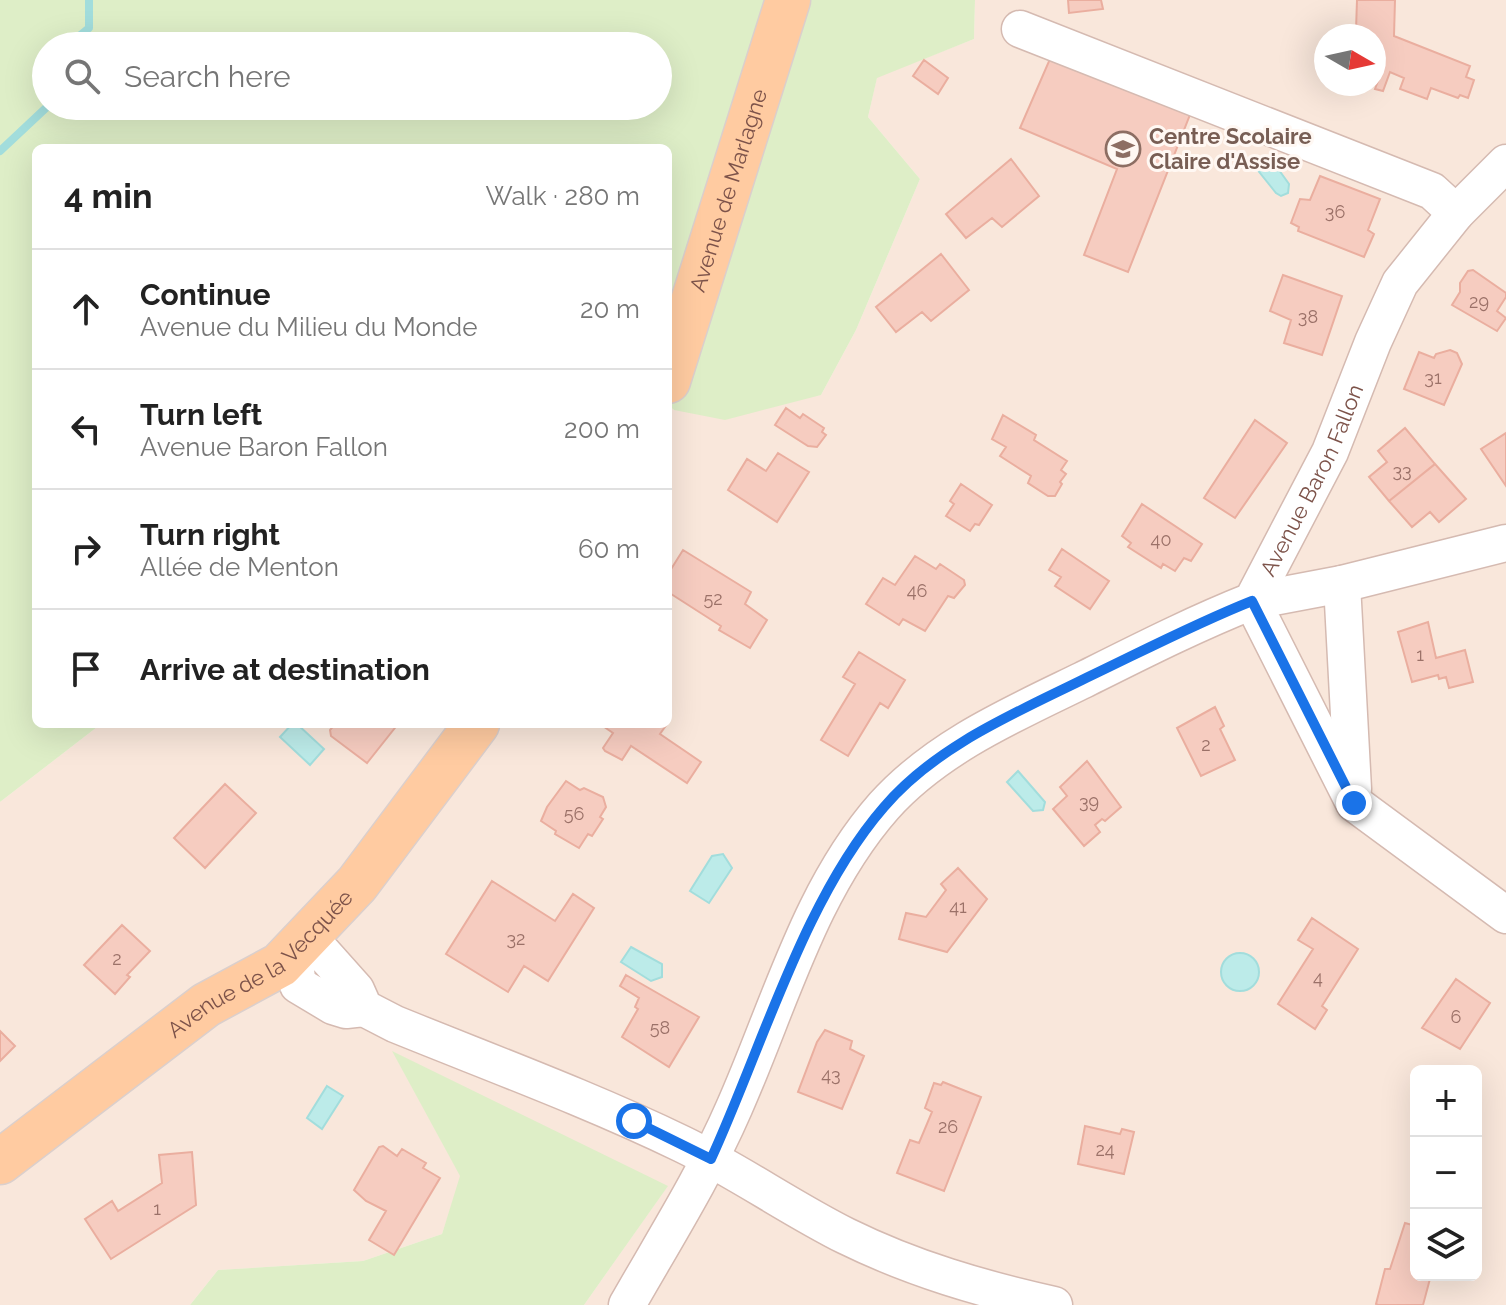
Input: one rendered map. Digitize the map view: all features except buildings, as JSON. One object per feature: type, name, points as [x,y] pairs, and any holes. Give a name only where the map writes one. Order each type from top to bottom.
[{"type":"main road","name":"Avenue de Marlagne","points":[[672,368],[788,0]]},
{"type":"main road","name":"Avenue de la Vecquée","points":[[0,1162],[206,1005],[280,965],[357,884],[474,728]]},
{"type":"street","points":[[1020,29],[1432,191],[1456,213]]},
{"type":"street","name":"Avenue Baron Fallon","points":[[627,1305],[711,1159],[813,920],[834,880],[884,807],[920,772],[968,740],[1192,625],[1252,601],[1330,452],[1400,283],[1456,213],[1506,163]]},
{"type":"street","points":[[1506,543],[1342,584],[1252,601],[1354,803],[1506,915]]},
{"type":"street","points":[[1342,584],[1354,803]]},
{"type":"street","points":[[293,950],[323,953],[356,990],[364,1008],[395,1024],[634,1121],[711,1159],[804,1214],[886,1255],[959,1281],[1054,1305]]},
{"type":"shaded area","points":[[975,0],[1506,0],[1506,1305],[584,1305],[667,1187],[393,1052],[461,1177],[442,1234],[363,1261],[218,1270],[190,1305],[0,1305],[0,802],[96,728],[672,728],[672,408],[821,395],[856,330],[920,179],[868,117],[877,77],[974,39]]},
{"type":"green space","points":[[0,0],[975,0],[974,39],[877,78],[868,117],[920,179],[856,330],[821,395],[725,420],[672,408],[672,144],[32,144],[32,728],[96,728],[0,802]]},
{"type":"green space","points":[[392,1051],[668,1186],[584,1305],[190,1305],[218,1270],[363,1261],[442,1234],[460,1176]]},
{"type":"water","points":[[1264,157],[1271,159],[1289,184],[1288,193],[1281,196],[1276,193],[1256,168],[1257,160]]},
{"type":"water","points":[[288,728],[301,728],[324,749],[310,765],[280,737]]},
{"type":"water","points":[[1018,771],[1045,802],[1043,810],[1033,811],[1007,782]]},
{"type":"water","points":[[723,854],[732,868],[709,903],[690,891],[712,856]]},
{"type":"water","points":[[631,947],[662,964],[662,977],[651,981],[621,962]]},
{"type":"water","points":[[1240,953],[1253,959],[1259,972],[1253,985],[1240,991],[1227,985],[1221,972],[1227,959]]},
{"type":"water","points":[[327,1086],[343,1096],[322,1129],[307,1118]]},
{"type":"waterway","points":[[84,32],[89,28],[89,0]]},
{"type":"waterway","points":[[0,151],[33,120]]},
{"type":"place","name":"Centre Scolaire Claire d'Assise","points":[[1123,149]]},
{"type":"route","points":[[634,1121],[711,1159],[813,920],[834,880],[884,807],[920,772],[968,740],[1192,625],[1252,601],[1354,803]]}]
